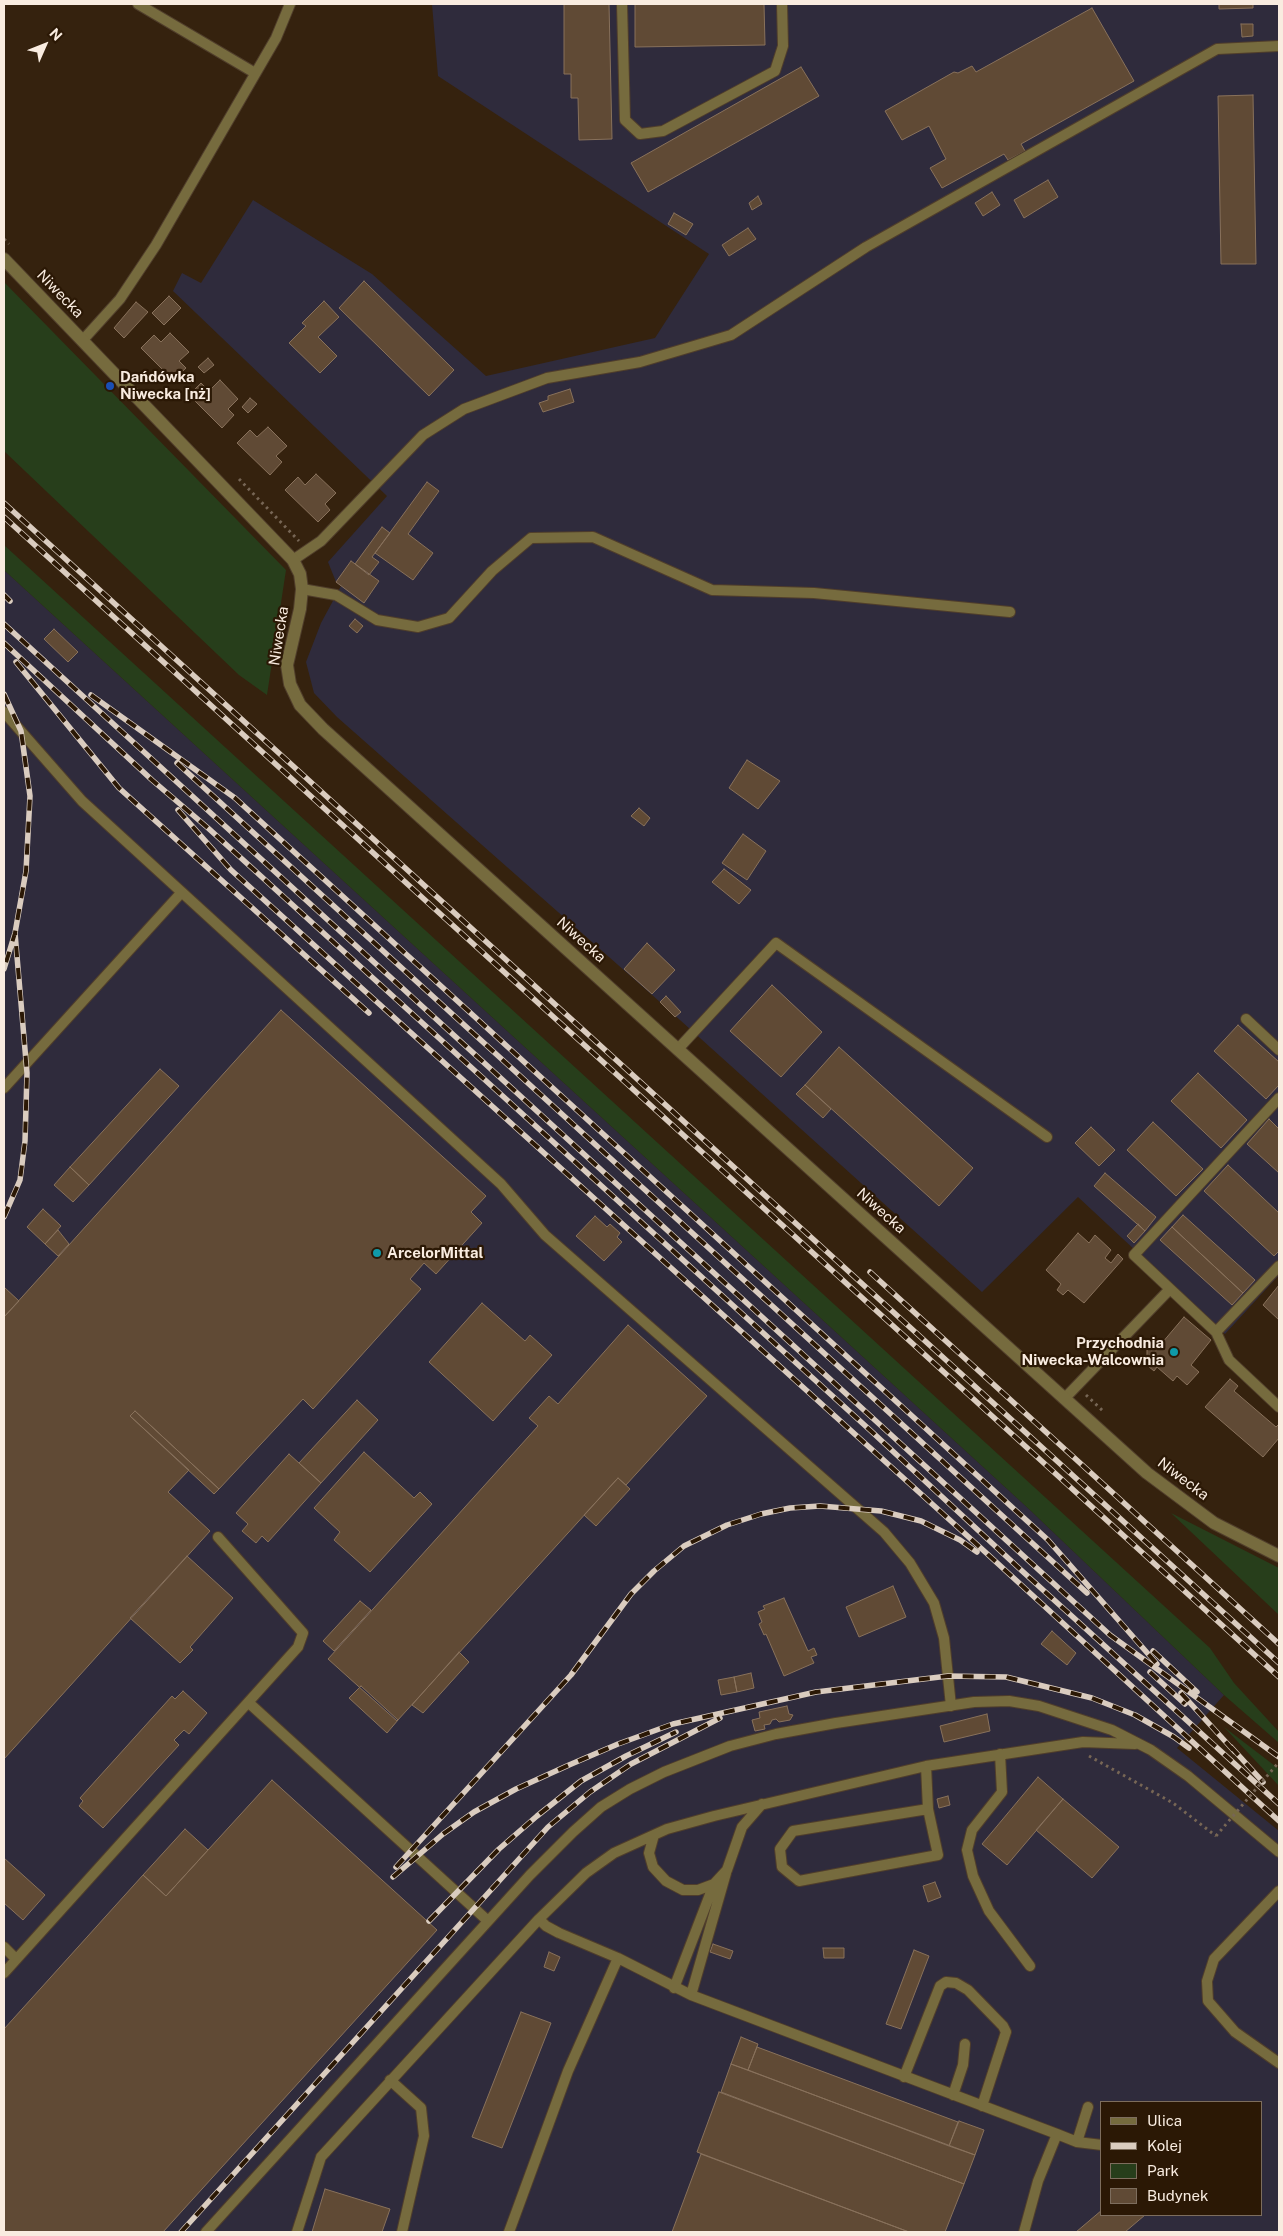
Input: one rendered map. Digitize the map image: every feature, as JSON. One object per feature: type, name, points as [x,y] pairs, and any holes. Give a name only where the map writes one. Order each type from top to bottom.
[{"type":"street","name":"Niwecka","points":[[4,259],[293,560],[300,574],[302,589],[300,609],[288,664],[290,684],[300,705],[323,729],[1147,1473],[1214,1523],[1279,1556]]},
{"type":"lane","points":[[138,4],[255,73]]},
{"type":"lane","points":[[82,340],[120,298],[156,245],[276,38],[290,4]]},
{"type":"lane","points":[[622,4],[625,120],[640,134],[663,132],[774,71],[783,46],[782,4]]},
{"type":"lane","points":[[293,560],[321,542],[422,435],[464,409],[546,378],[640,362],[731,335],[866,247],[1217,49],[1279,46]]},
{"type":"lane","points":[[302,589],[336,595],[377,620],[418,627],[449,618],[492,571],[531,538],[593,536],[712,590],[814,593],[1010,612]]},
{"type":"lane","points":[[4,712],[82,802],[501,1184],[545,1235],[884,1532],[910,1563],[934,1603],[944,1638],[951,1706]]},
{"type":"lane","points":[[4,1088],[181,893]]},
{"type":"lane","points":[[678,1049],[776,943],[1047,1137]]},
{"type":"lane","points":[[1246,1019],[1279,1050]]},
{"type":"lane","points":[[1279,1098],[1134,1255],[1216,1332],[1229,1360],[1279,1407]]},
{"type":"lane","points":[[1216,1332],[1279,1266]]},
{"type":"lane","points":[[1064,1400],[1170,1289]]},
{"type":"lane","points":[[4,1973],[298,1647],[303,1633],[218,1537]]},
{"type":"lane","points":[[206,2232],[530,1875],[601,1807],[630,1789],[664,1772],[730,1746],[776,1734],[951,1706],[1009,1701],[1039,1706],[1112,1730],[1139,1744],[1188,1776],[1279,1852]]},
{"type":"lane","points":[[249,1703],[488,1921]]},
{"type":"lane","points":[[297,2232],[320,2157],[539,1919],[586,1874],[614,1853],[654,1835],[686,1824],[762,1803],[926,1766],[1083,1742],[1139,1744]]},
{"type":"lane","points":[[1000,1754],[1002,1792],[972,1830],[967,1850],[979,1893],[989,1911],[1030,1966]]},
{"type":"lane","points":[[926,1766],[928,1809],[938,1855],[799,1881],[782,1867],[780,1849],[793,1831],[928,1809]]},
{"type":"lane","points":[[691,1995],[727,1870],[742,1828],[762,1803]]},
{"type":"lane","points":[[654,1835],[649,1853],[653,1867],[666,1881],[682,1890],[698,1890],[714,1884]]},
{"type":"lane","points":[[674,1988],[714,1884],[727,1870]]},
{"type":"lane","points":[[1279,1891],[1214,1958],[1207,1982],[1208,2001],[1235,2032],[1279,2063]]},
{"type":"lane","points":[[539,1919],[546,1926],[559,1933],[618,1958],[691,1995],[1077,2142],[1100,2145]]},
{"type":"lane","points":[[4,1947],[16,1959]]},
{"type":"lane","points":[[509,2232],[568,2071],[618,1958]]},
{"type":"lane","points":[[904,2077],[940,1986],[946,1982],[956,1983],[968,1990],[1004,2026],[1006,2032],[982,2106]]},
{"type":"lane","points":[[953,2095],[963,2065],[965,2044]]},
{"type":"lane","points":[[390,2080],[421,2108],[424,2136],[402,2232]]},
{"type":"lane","points":[[1077,2142],[1088,2107]]},
{"type":"lane","points":[[1024,2232],[1038,2181],[1057,2134]]},
{"type":"path","points":[[1076,1386],[1105,1412]]},
{"type":"path","points":[[1087,1755],[1173,1803],[1216,1836],[1279,1762]]},
{"type":"shaded area","points":[[432,4],[1279,4],[1279,1275],[1225,1334],[1078,1197],[982,1292],[660,1002],[337,717],[314,693],[306,662],[321,623],[341,586],[336,582],[328,562],[387,496],[173,291],[182,273],[201,283],[253,200],[372,274],[486,376],[655,338],[709,254],[438,76]]},
{"type":"shaded area","name":"ArcelorMittal","points":[[4,570],[1029,1509],[1224,1695],[1177,1748],[1279,1831],[1279,2232],[4,2232]]},
{"type":"green space","points":[[4,282],[286,570],[267,695],[239,675],[4,451]]},
{"type":"green space","points":[[4,545],[1210,1648],[1234,1683],[1279,1732],[1279,1743],[1224,1695],[1029,1509],[4,570]]},
{"type":"green space","points":[[1171,1513],[1279,1568],[1279,1615]]},
{"type":"green space","points":[[1224,1727],[1279,1769],[1279,1786]]},
{"type":"building","points":[[564,4],[609,4],[612,139],[579,140],[578,98],[571,98],[571,74],[564,74]]},
{"type":"building","points":[[635,4],[764,4],[765,45],[635,47]]},
{"type":"building","points":[[1219,4],[1253,4],[1253,8],[1219,9]]},
{"type":"building","points":[[1092,8],[1134,81],[1021,144],[1025,151],[1008,160],[1004,154],[942,188],[930,168],[946,159],[929,126],[902,140],[885,111],[954,72],[958,73],[972,66],[976,72]]},
{"type":"building","points":[[1241,24],[1253,24],[1253,36],[1242,37]]},
{"type":"building","points":[[801,67],[819,96],[648,192],[631,163]]},
{"type":"building","points":[[1253,95],[1256,264],[1221,264],[1218,96]]},
{"type":"building","points":[[1048,180],[1058,197],[1024,218],[1014,200]]},
{"type":"building","points":[[992,192],[1000,205],[983,216],[975,203]]},
{"type":"building","points":[[758,196],[762,204],[752,210],[749,203]]},
{"type":"building","points":[[674,213],[693,224],[686,235],[668,224]]},
{"type":"building","points":[[748,228],[756,239],[729,256],[722,245]]},
{"type":"building","points":[[364,281],[454,370],[429,396],[339,308]]},
{"type":"building","points":[[169,296],[181,308],[164,325],[152,313]]},
{"type":"building","points":[[324,301],[339,317],[318,337],[337,356],[320,373],[289,343],[306,326],[302,323]]},
{"type":"building","points":[[136,302],[148,312],[124,338],[114,328]]},
{"type":"building","points":[[170,333],[189,352],[179,361],[186,368],[173,380],[141,348],[154,335],[161,342]]},
{"type":"building","points":[[208,358],[214,365],[204,373],[198,367]]},
{"type":"building","points":[[220,380],[238,399],[228,409],[234,415],[222,428],[189,395],[201,383],[209,391]]},
{"type":"building","points":[[570,389],[574,402],[543,412],[539,403],[548,400],[548,396]]},
{"type":"building","points":[[250,398],[257,404],[248,413],[242,407]]},
{"type":"building","points":[[268,427],[287,446],[276,456],[282,462],[270,475],[237,443],[250,430],[257,437]]},
{"type":"building","points":[[316,474],[336,493],[325,504],[330,510],[318,522],[285,490],[298,477],[305,485]]},
{"type":"building","points":[[427,482],[439,491],[408,534],[433,553],[413,580],[375,553]]},
{"type":"building","points":[[382,527],[390,533],[372,557],[379,562],[369,575],[355,564]]},
{"type":"building","points":[[351,561],[379,581],[364,603],[336,582]]},
{"type":"building","points":[[355,619],[363,626],[357,633],[349,626]]},
{"type":"building","points":[[54,629],[78,652],[68,662],[44,639]]},
{"type":"building","points":[[747,760],[780,781],[758,809],[729,788]]},
{"type":"building","points":[[639,808],[650,818],[644,826],[631,816]]},
{"type":"building","points":[[743,834],[766,851],[747,880],[722,863]]},
{"type":"building","points":[[724,869],[751,890],[739,904],[712,882]]},
{"type":"building","points":[[647,943],[675,970],[652,994],[624,969]]},
{"type":"building","points":[[772,985],[822,1032],[781,1077],[730,1031]]},
{"type":"building","points":[[666,996],[681,1012],[675,1017],[660,1002]]},
{"type":"building","points":[[281,1010],[486,1196],[471,1212],[482,1223],[436,1274],[424,1263],[410,1279],[421,1289],[313,1409],[303,1399],[219,1489],[135,1411],[130,1416],[189,1470],[168,1492],[210,1531],[4,1759],[4,1317]]},
{"type":"building","points":[[1238,1025],[1279,1062],[1279,1085],[1266,1099],[1214,1051]]},
{"type":"building","points":[[839,1047],[973,1168],[939,1206],[805,1085]]},
{"type":"building","points":[[160,1069],[179,1086],[89,1185],[70,1167]]},
{"type":"building","points":[[1198,1073],[1247,1120],[1221,1148],[1171,1101]]},
{"type":"building","points":[[805,1085],[831,1109],[823,1118],[796,1094]]},
{"type":"building","points":[[1269,1119],[1279,1129],[1279,1173],[1247,1144]]},
{"type":"building","points":[[1153,1122],[1203,1169],[1176,1196],[1127,1150]]},
{"type":"building","points":[[1091,1127],[1115,1150],[1099,1166],[1075,1143]]},
{"type":"building","points":[[1228,1165],[1279,1213],[1279,1251],[1274,1256],[1204,1191]]},
{"type":"building","points":[[70,1167],[89,1185],[73,1202],[54,1185]]},
{"type":"building","points":[[1105,1173],[1156,1217],[1145,1231],[1094,1186]]},
{"type":"building","points":[[43,1209],[61,1226],[45,1244],[27,1227]]},
{"type":"building","points":[[1183,1215],[1255,1280],[1243,1293],[1172,1227]]},
{"type":"building","points":[[595,1216],[607,1227],[610,1224],[620,1233],[617,1237],[622,1242],[604,1261],[576,1236]]},
{"type":"building","points":[[1138,1224],[1145,1231],[1134,1243],[1127,1236]]},
{"type":"building","points":[[1172,1227],[1243,1293],[1232,1305],[1160,1240]]},
{"type":"building","points":[[58,1230],[69,1244],[58,1256],[45,1244]]},
{"type":"building","points":[[1078,1233],[1089,1243],[1095,1235],[1111,1250],[1105,1258],[1111,1263],[1118,1254],[1123,1259],[1084,1303],[1068,1290],[1063,1295],[1057,1290],[1061,1284],[1046,1270]]},
{"type":"building","points":[[1279,1285],[1279,1320],[1263,1305]]},
{"type":"building","points":[[4,1287],[19,1301],[4,1317]]},
{"type":"building","points":[[482,1303],[525,1341],[530,1335],[552,1355],[493,1421],[429,1362]]},
{"type":"building","name":"Przychodnia Niwecka-Walcownia","points":[[1184,1317],[1211,1340],[1191,1365],[1199,1372],[1187,1385],[1177,1376],[1173,1381],[1157,1367],[1154,1371],[1142,1361],[1147,1355],[1147,1349],[1152,1349],[1159,1340],[1162,1343]]},
{"type":"building","points":[[628,1325],[707,1396],[626,1485],[618,1478],[397,1721],[328,1659],[538,1426],[529,1418],[549,1396],[558,1404]]},
{"type":"building","points":[[1230,1379],[1238,1386],[1234,1391],[1276,1427],[1279,1424],[1279,1438],[1263,1457],[1205,1407]]},
{"type":"building","points":[[357,1400],[378,1420],[321,1483],[299,1463]]},
{"type":"building","points":[[135,1411],[219,1489],[214,1494],[130,1416]]},
{"type":"building","points":[[364,1452],[414,1498],[420,1492],[432,1504],[370,1572],[334,1540],[340,1532],[314,1508]]},
{"type":"building","points":[[289,1454],[321,1483],[268,1542],[262,1536],[256,1543],[242,1531],[248,1524],[236,1513]]},
{"type":"building","points":[[618,1478],[630,1489],[596,1526],[584,1515]]},
{"type":"building","points":[[187,1556],[233,1598],[190,1647],[193,1650],[180,1663],[130,1618]]},
{"type":"building","points":[[893,1586],[906,1617],[859,1637],[846,1607]]},
{"type":"building","points":[[784,1598],[808,1651],[814,1648],[817,1655],[811,1657],[814,1663],[784,1676],[766,1634],[764,1635],[759,1624],[762,1622],[758,1612],[765,1609],[763,1606]]},
{"type":"building","points":[[360,1601],[371,1610],[334,1651],[323,1641]]},
{"type":"building","points":[[1052,1631],[1076,1653],[1067,1665],[1041,1644]]},
{"type":"building","points":[[459,1652],[469,1662],[423,1713],[412,1705]]},
{"type":"building","points":[[751,1673],[754,1688],[737,1692],[734,1677]]},
{"type":"building","points":[[734,1677],[737,1692],[721,1695],[718,1680]]},
{"type":"building","points":[[361,1686],[398,1720],[387,1733],[349,1698]]},
{"type":"building","points":[[183,1691],[207,1713],[189,1734],[184,1730],[174,1740],[179,1745],[103,1828],[79,1806],[83,1801],[80,1798],[172,1696],[175,1699]]},
{"type":"building","points":[[787,1706],[789,1714],[793,1715],[790,1720],[779,1722],[776,1719],[772,1720],[770,1724],[764,1725],[765,1729],[755,1731],[752,1720],[760,1718],[759,1712]]},
{"type":"building","points":[[987,1714],[990,1731],[944,1742],[940,1726]]},
{"type":"building","points":[[1038,1777],[1063,1799],[1007,1865],[982,1844]]},
{"type":"building","points":[[272,1780],[437,1930],[163,2232],[4,2232],[4,2029],[143,1875],[166,1896]]},
{"type":"building","points":[[948,1796],[950,1805],[939,1808],[937,1799]]},
{"type":"building","points":[[1063,1799],[1119,1847],[1092,1878],[1036,1830]]},
{"type":"building","points":[[185,1829],[208,1850],[166,1896],[143,1875]]},
{"type":"building","points":[[4,1858],[45,1895],[23,1920],[4,1903]]},
{"type":"building","points":[[935,1882],[941,1897],[928,1902],[923,1886]]},
{"type":"building","points":[[713,1944],[733,1951],[730,1959],[710,1952]]},
{"type":"building","points":[[823,1948],[844,1948],[844,1958],[824,1958]]},
{"type":"building","points":[[914,1950],[929,1956],[901,2029],[886,2024]]},
{"type":"building","points":[[549,1952],[560,1957],[554,1971],[544,1967]]},
{"type":"building","points":[[521,2012],[551,2023],[502,2148],[472,2137]]},
{"type":"building","points":[[741,2037],[758,2044],[748,2070],[731,2064]]},
{"type":"building","points":[[757,2047],[958,2122],[949,2146],[748,2070]]},
{"type":"building","points":[[731,2064],[975,2155],[964,2184],[721,2092]]},
{"type":"building","points":[[719,2092],[964,2184],[945,2232],[909,2232],[697,2152]]},
{"type":"building","points":[[959,2121],[984,2130],[975,2155],[949,2146]]},
{"type":"building","points":[[701,2154],[909,2232],[672,2232]]},
{"type":"building","points":[[325,2189],[390,2209],[382,2232],[312,2232]]},
{"type":"building","points":[[1100,2212],[1100,2216],[1144,2216],[1125,2232],[1076,2232]]},
{"type":"railway","points":[[4,503],[1279,1663]]},
{"type":"railway","points":[[4,517],[1279,1677]]},
{"type":"railway","points":[[4,595],[10,601]]},
{"type":"railway","points":[[4,624],[1110,1635],[1279,1757]]},
{"type":"railway","points":[[4,643],[152,780],[208,828],[1279,1804]]},
{"type":"railway","points":[[16,662],[119,788],[369,1013]]},
{"type":"railway","points":[[4,694],[21,731],[30,796],[26,871],[15,933],[4,969]]},
{"type":"railway","points":[[91,695],[235,798],[1048,1540],[1157,1664]]},
{"type":"railway","points":[[177,763],[1087,1593]]},
{"type":"railway","points":[[178,810],[231,870],[983,1550],[1279,1821]]},
{"type":"railway","points":[[4,1217],[20,1180],[25,1141],[27,1073],[15,933]]},
{"type":"railway","points":[[870,1272],[1279,1644]]},
{"type":"railway","points":[[396,1867],[571,1675],[631,1594],[654,1571],[684,1546],[727,1525],[761,1514],[790,1508],[820,1506],[881,1511],[921,1521],[960,1540],[977,1552]]},
{"type":"railway","points":[[1153,1651],[1197,1692]]},
{"type":"railway","points":[[1150,1672],[1185,1704]]},
{"type":"railway","points":[[393,1877],[443,1834],[474,1812],[516,1789],[569,1765],[618,1744],[673,1724],[816,1692],[948,1676],[1006,1677],[1092,1698],[1135,1715],[1174,1737],[1189,1748]]},
{"type":"railway","points":[[1181,1693],[1235,1752]]},
{"type":"railway","points":[[181,2232],[548,1827],[590,1792],[631,1764],[720,1718]]},
{"type":"railway","points":[[429,1921],[499,1849],[581,1781],[626,1756],[676,1732]]},
{"type":"railway","points":[[1231,1747],[1263,1782]]},
{"type":"place","name":"Dańdówka Niwecka [nż]","points":[[110,386]]},
{"type":"place","name":"ArcelorMittal","points":[[377,1253]]},
{"type":"place","name":"Przychodnia Niwecka-Walcownia","points":[[1174,1352]]}]
